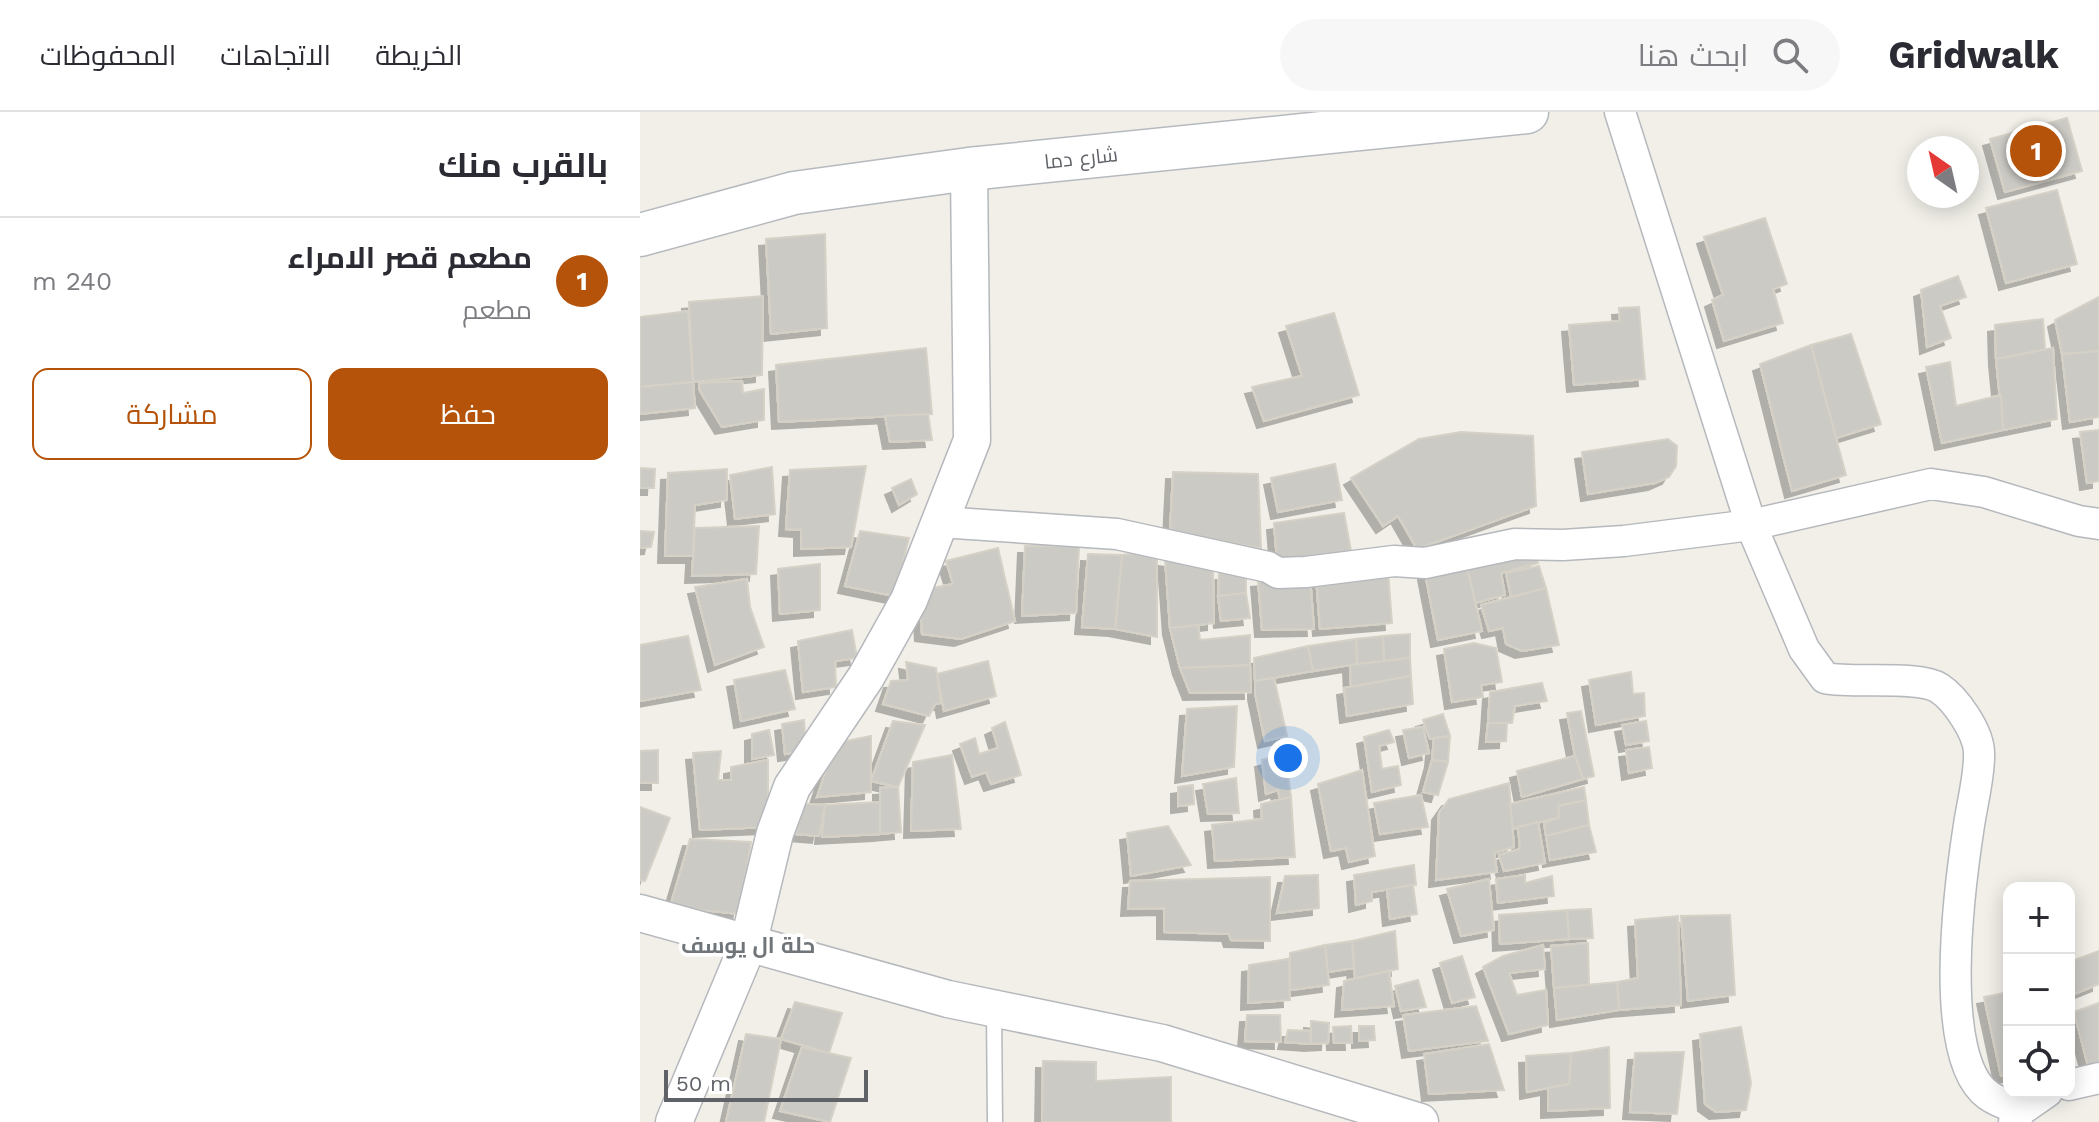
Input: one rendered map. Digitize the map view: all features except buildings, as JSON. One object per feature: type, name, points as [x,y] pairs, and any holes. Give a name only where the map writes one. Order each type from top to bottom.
[{"type":"main road","name":"شارع دما","points":[[640,235],[794,193],[969,169],[1527,112]]},
{"type":"street","points":[[1620,112],[1751,525],[1804,649],[1825,678],[1842,682],[1906,682],[1937,686],[1961,707],[1980,752],[1958,917],[1955,1010],[1967,1065],[1987,1094],[2018,1116],[2040,1098]]},
{"type":"street","points":[[674,1122],[748,945],[775,833],[792,787],[866,677],[909,600],[972,440],[969,169]]},
{"type":"street","points":[[940,522],[1117,534],[1268,567],[1278,573],[1394,561],[1425,563],[1515,544],[1624,541],[1751,525],[1931,484],[1984,492],[2079,521],[2099,524]]},
{"type":"street","points":[[640,913],[948,999],[1162,1043],[1420,1122]]},
{"type":"street","points":[[2075,1084],[2099,1078]]},
{"type":"lane","points":[[994,1008],[995,1122]]},
{"type":"place","name":"مطعم قصر الامراء","points":[[2036,151]]},
{"type":"district","name":"حلة ال يوسف","points":[[748,945]]}]
